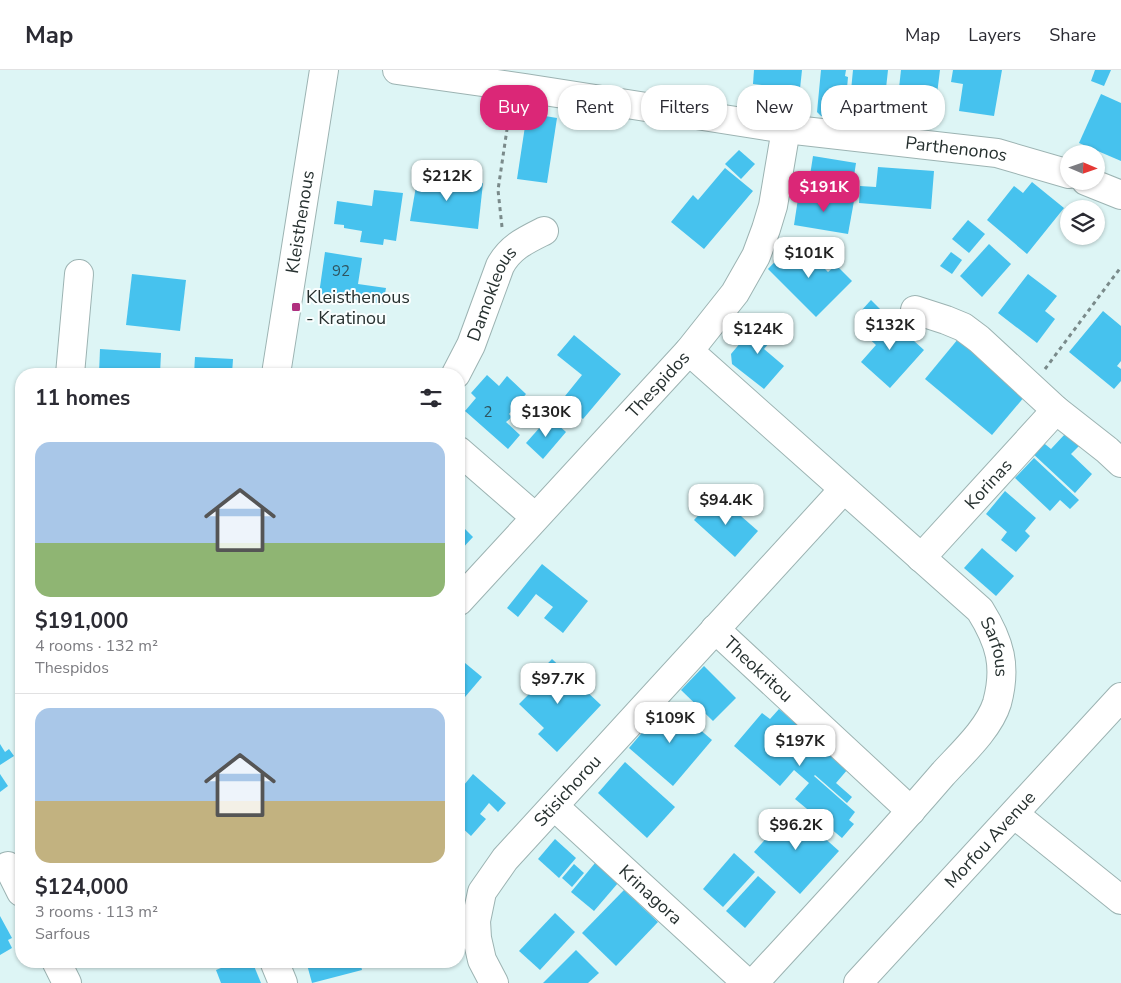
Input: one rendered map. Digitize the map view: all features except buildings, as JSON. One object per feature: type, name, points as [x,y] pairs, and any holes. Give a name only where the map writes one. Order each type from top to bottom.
[{"type":"street","name":"Kleisthenous","points":[[277,368],[324,70]]},
{"type":"street","name":"Parthenonos","points":[[397,70],[522,81],[737,120]]},
{"type":"street","name":"Thespidos","points":[[465,594],[535,516],[689,351],[735,292],[756,256],[766,229],[773,206],[786,130]]},
{"type":"street","name":"Parthenonos","points":[[795,130],[997,153],[1060,171]]},
{"type":"street","points":[[1105,189],[1121,195]]},
{"type":"street","name":"Damokleous","points":[[459,368],[471,345],[505,256],[515,246],[544,230]]},
{"type":"street","points":[[71,368],[79,274]]},
{"type":"street","points":[[915,310],[946,320],[963,328],[978,339],[1056,410],[1121,463]]},
{"type":"street","name":"Sarfous","points":[[689,351],[980,610],[992,630],[1000,652],[1002,678],[996,705],[985,726],[911,811],[754,983]]},
{"type":"street","name":"Korinas","points":[[921,558],[1056,410]]},
{"type":"street","points":[[465,456],[535,516]]},
{"type":"street","name":"Stisichorou","points":[[494,983],[482,960],[477,938],[476,921],[482,892],[505,859],[843,490]]},
{"type":"street","name":"Theokritou","points":[[715,629],[911,811]]},
{"type":"street","name":"Morfou Avenue","points":[[858,983],[1121,697]]},
{"type":"street","name":"Krinagora","points":[[554,806],[747,983]]},
{"type":"street","points":[[1014,814],[1121,900]]},
{"type":"street","points":[[10,864],[15,877]]},
{"type":"street","points":[[60,968],[67,983]]},
{"type":"street","points":[[277,968],[283,983]]},
{"type":"path","points":[[505,256],[498,190],[522,81]]},
{"type":"path","points":[[1032,388],[1121,267]]},
{"type":"place","name":"Kleisthenous - Kratinou","points":[[296,307]]}]
